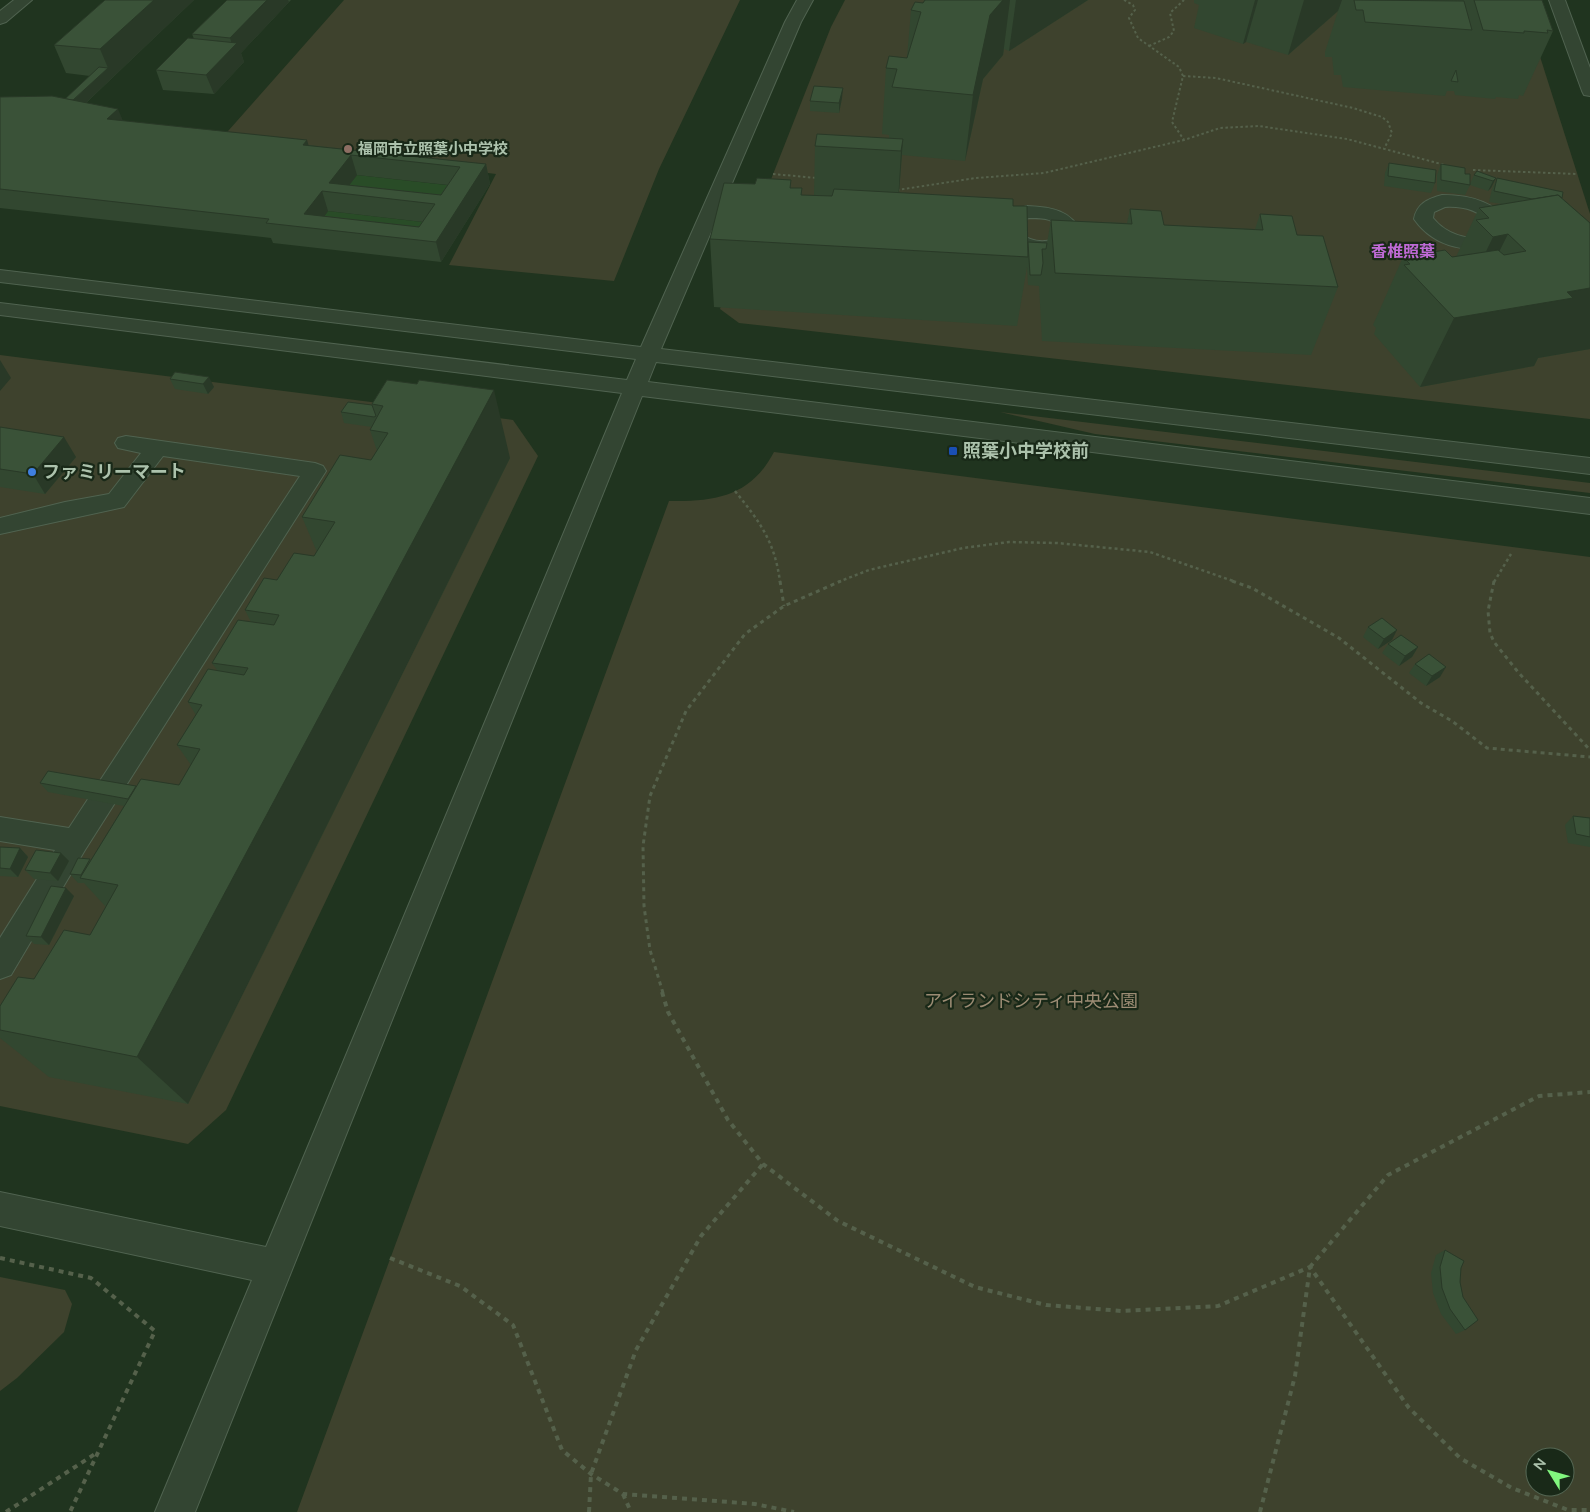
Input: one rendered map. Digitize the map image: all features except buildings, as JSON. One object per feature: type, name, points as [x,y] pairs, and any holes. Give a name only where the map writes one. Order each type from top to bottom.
[{"type":"street","points":[[0,19],[24,0]]},
{"type":"street","points":[[175,1512],[649,353],[793,22],[805,0]]},
{"type":"street","points":[[1557,0],[1590,91]]},
{"type":"street","points":[[1496,217],[1520,216]]},
{"type":"street","points":[[701,234],[720,234]]},
{"type":"street","points":[[0,276],[649,353],[927,390],[1590,466]]},
{"type":"street","points":[[0,309],[385,358],[636,386],[1590,506]]},
{"type":"street","points":[[0,965],[76,842],[315,471],[126,443]]},
{"type":"street","points":[[0,526],[65,510],[116,501],[157,448]]},
{"type":"street","points":[[0,828],[76,842]]},
{"type":"street","points":[[0,1208],[276,1268]]},
{"type":"path","points":[[1124,0],[1133,4],[1135,10],[1129,18],[1138,38],[1179,67],[1183,76],[1172,122],[1184,140]]},
{"type":"path","points":[[1148,46],[1162,42],[1174,32],[1168,14],[1170,9],[1184,0]]},
{"type":"path","points":[[1183,76],[1216,78],[1353,108],[1382,117],[1388,122],[1392,133],[1384,149]]},
{"type":"path","points":[[892,190],[976,178],[1044,173],[1172,145],[1220,128],[1259,126],[1302,131],[1450,166]]},
{"type":"path","points":[[1466,169],[1577,174]]},
{"type":"path","points":[[773,174],[820,178]]},
{"type":"path","points":[[735,491],[761,523],[775,552],[780,592],[784,606]]},
{"type":"path","points":[[1590,757],[1487,748],[1452,721],[1421,703],[1339,638],[1252,588],[1150,552],[1057,543],[1009,542],[964,548],[869,570],[784,606],[744,634],[686,711],[650,796],[643,846],[644,906],[650,950],[668,1012],[728,1120],[763,1164],[838,1221],[975,1286],[1046,1305],[1122,1311],[1218,1306],[1310,1267],[1388,1175],[1539,1096],[1590,1092]]},
{"type":"path","points":[[1511,554],[1500,568],[1488,595],[1490,634],[1508,659],[1590,750]]},
{"type":"path","points":[[589,1512],[590,1474],[636,1350],[701,1236],[763,1164]]},
{"type":"path","points":[[0,1258],[91,1278],[154,1331],[70,1512]]},
{"type":"path","points":[[390,1258],[460,1286],[513,1325],[562,1450],[590,1474],[623,1494],[755,1504],[794,1512]]},
{"type":"path","points":[[1310,1267],[1408,1408],[1460,1458],[1512,1488],[1568,1510],[1590,1510]]},
{"type":"path","points":[[1260,1512],[1295,1376],[1310,1267]]},
{"type":"path","points":[[6,1512],[98,1452]]},
{"type":"path","points":[[623,1494],[631,1512]]},
{"type":"green space","points":[[344,0],[740,0],[659,169],[614,281],[449,265],[496,174],[221,139]]},
{"type":"green space","points":[[845,0],[1522,0],[1590,214],[1590,419],[739,323],[720,309],[831,27]]},
{"type":"green space","points":[[0,355],[513,420],[538,456],[226,1110],[188,1144],[0,1106]]},
{"type":"green space","points":[[1000,412],[1590,483],[1590,493],[1095,434]]},
{"type":"green space","name":"アイランドシティ中央公園","points":[[774,452],[1590,557],[1590,1512],[297,1512],[669,501],[717,498],[743,487],[765,467]]},
{"type":"green space","points":[[0,1277],[65,1290],[72,1304],[64,1332],[17,1378],[0,1391]]},
{"type":"shaded area","points":[[357,175],[464,187],[446,215],[335,203]]},
{"type":"shaded area","points":[[328,211],[440,224],[425,247],[311,234]]},
{"type":"place","name":"福岡市立照葉小中学校","points":[[348,149]]},
{"type":"place","name":"照葉小中学校前","points":[[953,451]]},
{"type":"place","name":"ファミリーマート","points":[[32,472]]},
{"type":"district","name":"香椎照葉","points":[[1403,252]]}]
